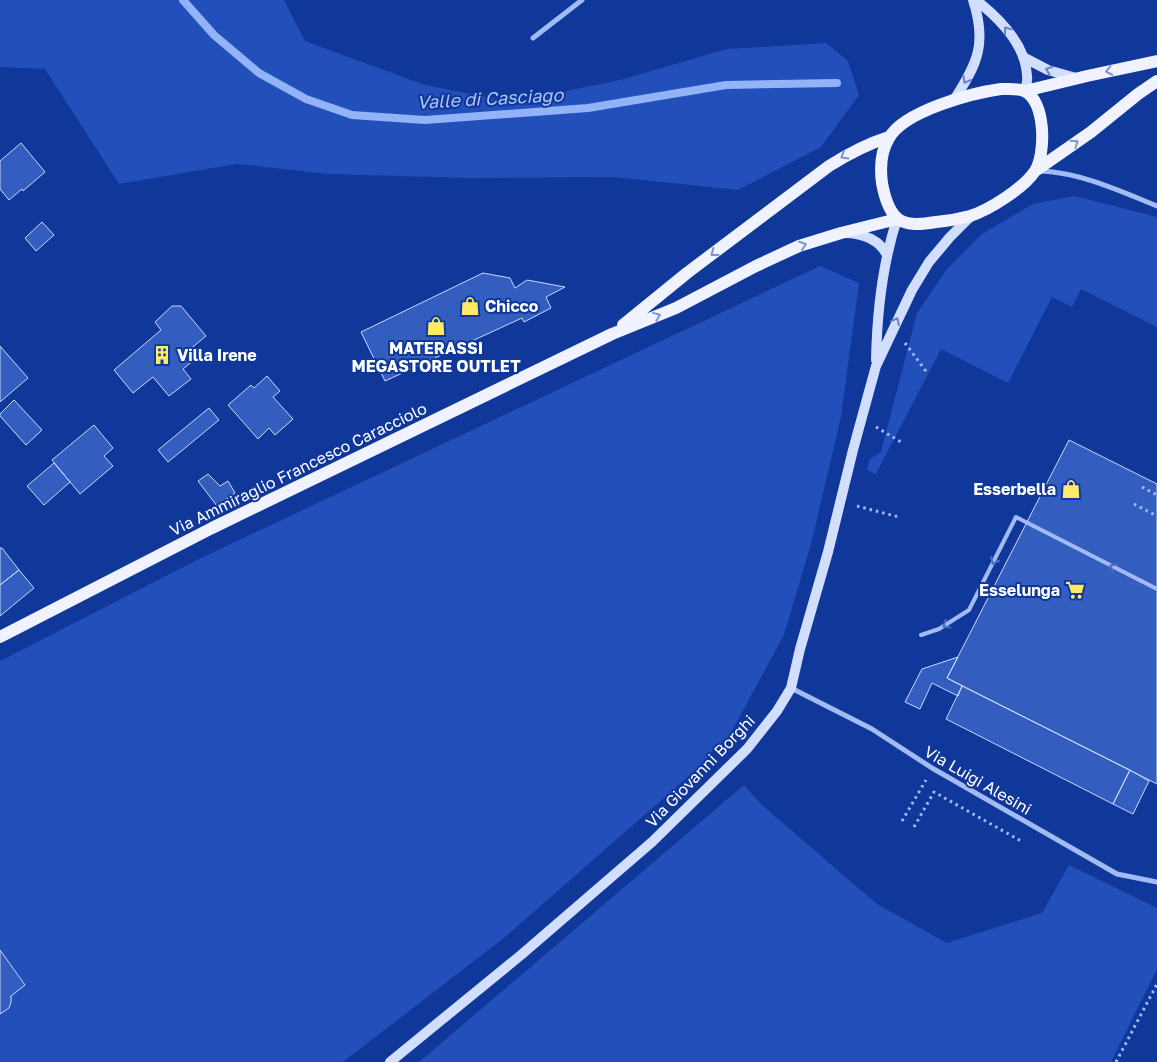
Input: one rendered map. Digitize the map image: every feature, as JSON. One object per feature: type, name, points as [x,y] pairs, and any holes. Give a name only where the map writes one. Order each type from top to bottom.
[{"type":"main road","points":[[974,0],[994,14],[1008,30],[1023,57],[1028,75],[1025,91]]},
{"type":"main road","points":[[954,100],[967,80],[978,54],[980,44],[979,19],[974,0]]},
{"type":"main road","points":[[1023,57],[1048,70],[1077,78]]},
{"type":"main road","points":[[1157,61],[1025,91],[1001,89],[983,92],[954,100],[926,111],[904,123],[889,137],[884,151],[881,176],[885,196],[892,212],[904,222],[914,224],[971,216],[995,204],[1014,191],[1035,171],[1157,81]]},
{"type":"main road","points":[[1025,91],[1038,110],[1042,132],[1040,158],[1035,171]]},
{"type":"main road","name":"Via Ammiraglio Francesco Caracciolo","points":[[612,334],[687,273],[829,166],[848,154],[889,137]]},
{"type":"main road","name":"Via Giovanni Borghi","points":[[390,1062],[521,955],[652,842],[746,749],[777,711],[791,688],[876,366],[894,325],[929,262],[971,216]]},
{"type":"main road","name":"Via Ammiraglio Francesco Caracciolo","points":[[0,637],[212,528],[612,334],[676,308],[756,266],[791,250],[841,233],[897,218]]},
{"type":"main road","name":"Via Giovanni Borghi","points":[[876,366],[887,255],[897,218]]},
{"type":"main road","name":"Via Ammiraglio Francesco Caracciolo","points":[[841,233],[860,235],[874,240],[883,247],[887,255]]},
{"type":"street","points":[[533,38],[582,0]]},
{"type":"street","points":[[1035,171],[1072,175],[1157,206]]},
{"type":"street","name":"Via Luigi Alesini","points":[[791,688],[872,729],[932,768],[1118,874],[1157,882]]},
{"type":"lane","points":[[921,635],[940,629],[969,610],[1016,517],[1157,589]]},
{"type":"path","points":[[894,325],[928,374]]},
{"type":"path","points":[[875,427],[900,442]]},
{"type":"path","points":[[1142,487],[1157,494]]},
{"type":"path","points":[[841,502],[900,517]]},
{"type":"path","points":[[1134,504],[1157,516]]},
{"type":"path","points":[[902,821],[925,781]]},
{"type":"path","points":[[914,827],[934,792],[1021,841]]},
{"type":"path","points":[[1116,1062],[1157,984]]},
{"type":"shaded area","points":[[0,0],[284,0],[305,41],[425,85],[513,102],[620,80],[727,49],[826,43],[848,61],[859,95],[821,147],[738,190],[613,177],[469,178],[328,174],[237,164],[119,184],[45,69],[0,67]]},
{"type":"shaded area","points":[[1074,196],[1157,217],[1157,327],[1081,289],[1072,307],[1052,297],[1008,383],[941,349],[876,474],[867,470],[870,459],[881,452],[917,313],[946,270],[982,234],[1033,204]]},
{"type":"shaded area","points":[[820,266],[859,283],[841,417],[811,544],[784,635],[728,738],[711,753],[705,762],[504,938],[343,1062],[0,1062],[0,661],[201,558]]},
{"type":"shaded area","points":[[744,785],[762,805],[877,904],[947,943],[1042,913],[1069,865],[1157,908],[1157,969],[1111,1062],[419,1062]]},
{"type":"building","points":[[21,143],[45,172],[9,200],[0,189],[0,161]]},
{"type":"building","points":[[42,222],[54,235],[36,251],[25,238]]},
{"type":"building","points":[[483,273],[510,278],[515,288],[527,280],[565,287],[546,297],[551,308],[524,322],[522,318],[385,381],[361,332]]},
{"type":"building","name":"Villa Irene","points":[[172,306],[181,306],[206,336],[188,351],[195,359],[183,369],[191,379],[169,396],[153,377],[133,393],[114,370],[161,330],[155,322]]},
{"type":"building","points":[[0,346],[28,378],[0,402]]},
{"type":"building","points":[[267,376],[280,391],[273,397],[293,419],[275,435],[269,428],[258,439],[228,405],[251,385],[254,388]]},
{"type":"building","points":[[14,400],[42,430],[26,445],[0,416]]},
{"type":"building","points":[[209,408],[219,420],[168,462],[158,450]]},
{"type":"building","points":[[94,425],[113,448],[104,456],[113,466],[80,494],[52,460]]},
{"type":"building","name":"Esselunga","points":[[1069,440],[1157,484],[1157,784],[947,678]]},
{"type":"building","points":[[54,463],[70,482],[44,505],[27,486]]},
{"type":"building","points":[[208,474],[220,486],[228,481],[235,493],[217,506],[198,481]]},
{"type":"building","points":[[0,548],[2,548],[19,570],[0,585]]},
{"type":"building","points":[[19,570],[34,588],[0,616],[0,585]]},
{"type":"building","points":[[958,657],[947,678],[962,686],[958,696],[932,683],[920,709],[905,702],[922,669]]},
{"type":"building","points":[[962,686],[1130,770],[1113,804],[946,719]]},
{"type":"building","points":[[1130,770],[1149,781],[1133,814],[1113,804]]},
{"type":"building","points":[[0,950],[25,985],[11,996],[9,1008],[0,1014]]},
{"type":"waterway","name":"Valle di Casciago","points":[[183,0],[214,35],[259,73],[306,99],[352,115],[425,120],[588,108],[726,85],[837,83]]},
{"type":"place","name":"Chicco","points":[[470,306]]},
{"type":"place","name":"MATERASSI MEGASTORE OUTLET","points":[[436,326]]},
{"type":"place","name":"Villa Irene","points":[[162,355]]},
{"type":"place","name":"Esserbella","points":[[1071,489]]},
{"type":"place","name":"Esselunga","points":[[1075,590]]}]
